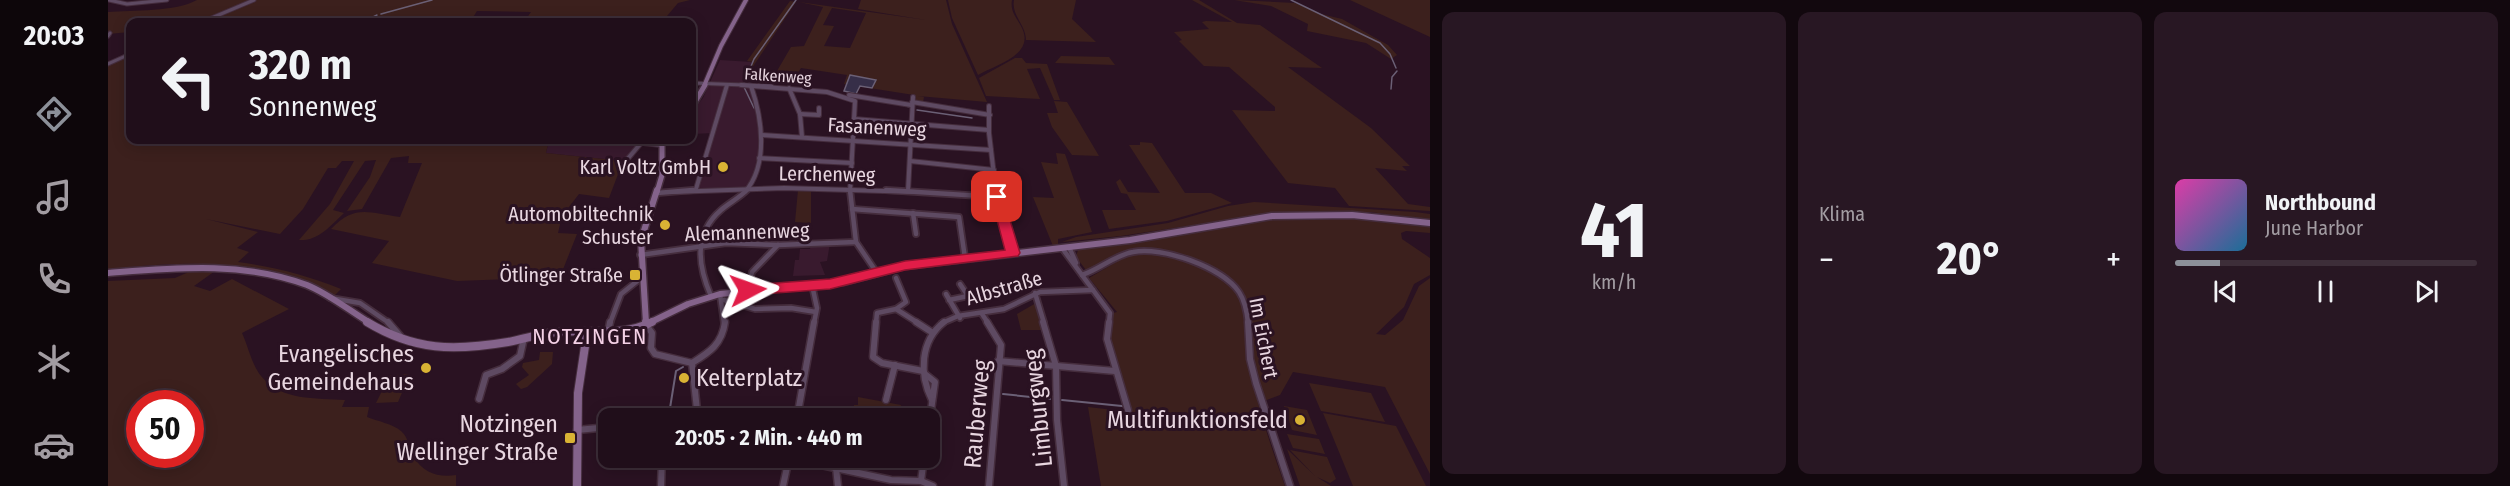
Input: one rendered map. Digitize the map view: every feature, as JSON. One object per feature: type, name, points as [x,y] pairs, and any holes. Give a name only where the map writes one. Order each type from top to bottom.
[{"type":"main road","points":[[696,100],[706,84],[725,38],[746,0]]},
{"type":"main road","points":[[646,325],[640,255],[644,228],[657,193],[663,166],[662,144]]},
{"type":"main road","points":[[108,273],[216,266],[261,271],[292,279],[330,298],[382,332],[405,342],[444,347],[557,332],[626,332],[711,296],[722,297],[748,290],[844,282],[905,266],[1092,244],[1289,215],[1352,215],[1430,224]]},
{"type":"main road","points":[[577,486],[578,393],[587,333]]},
{"type":"street","points":[[109,0],[127,4],[168,0]]},
{"type":"street","points":[[163,5],[168,0]]},
{"type":"street","points":[[211,18],[254,0]]},
{"type":"street","points":[[108,64],[126,56]]},
{"type":"street","name":"Falkenweg","points":[[696,83],[840,93],[848,95],[855,101],[854,119]]},
{"type":"street","points":[[696,189],[727,85]]},
{"type":"street","points":[[711,296],[702,268],[700,245],[703,230],[710,220],[750,188],[759,158],[760,110],[751,86]]},
{"type":"street","points":[[789,88],[800,114],[802,137]]},
{"type":"street","points":[[840,93],[912,101],[990,115]]},
{"type":"street","points":[[908,191],[912,143],[912,101]]},
{"type":"street","points":[[989,106],[989,130],[997,197],[1013,253]]},
{"type":"street","points":[[800,114],[819,115],[819,108]]},
{"type":"street","points":[[877,273],[856,242],[850,188],[854,119],[892,120],[911,124],[989,130]]},
{"type":"street","name":"Fasanenweg","points":[[761,135],[912,143],[992,150]]},
{"type":"street","points":[[626,162],[639,144]]},
{"type":"street","points":[[759,158],[852,163]]},
{"type":"street","points":[[910,161],[994,170]]},
{"type":"street","name":"Lerchenweg","points":[[657,193],[696,189],[850,188],[997,197]]},
{"type":"street","points":[[852,209],[959,217],[965,258]]},
{"type":"street","points":[[913,213],[916,234]]},
{"type":"street","name":"Alemannenweg","points":[[640,255],[700,245],[856,242]]},
{"type":"street","points":[[748,290],[752,272],[778,245]]},
{"type":"street","points":[[1065,247],[1110,313],[1107,334],[1115,371],[1128,410]]},
{"type":"street","name":"Im Eichert","points":[[1082,274],[1099,270],[1123,255],[1149,250],[1192,262],[1223,278],[1236,288],[1245,310],[1251,365],[1257,389],[1290,486]]},
{"type":"street","points":[[608,333],[616,299],[623,289],[641,278]]},
{"type":"street","points":[[896,278],[906,302],[896,309],[877,313],[873,357],[895,366],[924,372],[935,382],[931,408]]},
{"type":"street","name":"Albstraße","points":[[960,284],[968,296],[948,297],[960,318]]},
{"type":"street","points":[[799,408],[816,312],[812,285]]},
{"type":"street","name":"Albstraße","points":[[933,333],[945,321],[1006,308],[1035,293],[1066,289],[1093,290]]},
{"type":"street","name":"Limburgweg","points":[[1035,293],[1051,342],[1056,366],[1064,486]]},
{"type":"street","points":[[692,363],[720,340],[724,321],[722,297],[753,308],[789,306],[816,312]]},
{"type":"street","points":[[330,298],[351,300],[370,310],[394,327],[405,342]]},
{"type":"street","points":[[896,309],[933,333],[925,351],[924,372],[927,392],[932,400]]},
{"type":"street","name":"Rauberweg","points":[[982,314],[1000,339],[989,486]]},
{"type":"street","points":[[646,325],[652,333],[651,348],[656,354],[692,363]]},
{"type":"street","points":[[479,399],[486,375],[520,356],[524,338]]},
{"type":"street","points":[[998,361],[1115,371]]},
{"type":"street","points":[[692,363],[696,408]]},
{"type":"street","points":[[886,400],[895,366]]},
{"type":"street","points":[[577,430],[598,428]]},
{"type":"street","points":[[661,486],[662,468]]},
{"type":"street","points":[[783,486],[787,468]]},
{"type":"street","points":[[837,486],[836,468],[891,480],[921,481],[933,486]]},
{"type":"street","points":[[921,481],[923,468]]},
{"type":"shaded area","points":[[197,0],[249,0],[208,18],[126,18],[126,32],[108,34],[108,12],[166,9]]},
{"type":"shaded area","points":[[255,0],[690,0],[678,3],[665,18],[527,18],[531,12],[477,11],[473,18],[213,18]]},
{"type":"shaded area","points":[[861,0],[946,0],[952,24],[987,102],[918,96],[924,97],[923,102],[912,101],[914,95],[844,84],[847,75],[801,68],[797,74],[777,71],[791,47],[804,46],[823,7],[799,2],[926,20],[858,9]],"holes":[[[832,8],[866,13],[850,48],[824,46],[834,26],[823,25]]]},
{"type":"shaded area","points":[[948,0],[1012,0],[1013,11],[1024,36],[1019,52],[1012,58],[978,75],[952,18]]},
{"type":"shaded area","points":[[1014,0],[1076,0],[1072,19],[1096,42],[1026,40],[1015,10]]},
{"type":"shaded area","points":[[1192,0],[1199,0],[1237,23],[1260,25],[1322,68],[1288,67],[1371,128],[1410,166],[1402,166],[1407,171],[1375,168],[1408,204],[1430,207],[1430,211],[1349,206],[1335,188],[1288,183],[1232,110],[1275,111],[1275,107],[1229,67],[1204,66],[1179,41],[1182,40],[1174,32],[1209,29],[1202,22],[1206,21],[1232,22]]},
{"type":"shaded area","points":[[1234,0],[1295,3],[1321,14],[1342,19],[1388,45],[1397,55],[1391,59],[1366,43],[1307,31],[1308,24],[1271,6]]},
{"type":"shaded area","points":[[1350,0],[1430,0],[1430,37]]},
{"type":"shaded area","points":[[790,1],[796,2],[750,68],[753,62],[747,61]]},
{"type":"shaded area","points":[[126,56],[126,144],[548,144],[546,153],[623,161],[609,198],[579,194],[562,216],[558,233],[577,234],[560,277],[457,281],[372,263],[389,241],[331,229],[347,216],[355,213],[370,212],[400,217],[422,163],[408,163],[409,156],[391,158],[362,209],[347,211],[370,177],[376,160],[365,161],[333,210],[344,213],[324,232],[306,240],[299,240],[330,204],[354,161],[342,161],[336,168],[328,168],[303,209],[280,234],[206,219],[258,232],[237,248],[249,252],[238,262],[290,272],[341,289],[334,296],[280,275],[223,265],[166,264],[108,270],[108,64]]},
{"type":"shaded area","points":[[1061,56],[1109,57],[1115,65],[1055,63]]},
{"type":"shaded area","points":[[1015,58],[1022,58],[1026,63],[1047,64],[1060,100],[1054,100],[1040,68],[1027,69],[1040,99],[986,96],[979,78]]},
{"type":"shaded area","points":[[720,60],[752,62],[743,84],[751,86],[760,110],[759,158],[749,187],[697,189],[714,133],[696,134],[696,107],[703,98]]},
{"type":"shaded area","points":[[850,75],[876,80],[872,88],[860,86],[856,94],[844,91]]},
{"type":"shaded area","points":[[1054,101],[1067,102],[1099,156],[1072,155],[1052,127],[1047,113],[1058,113]]},
{"type":"shaded area","points":[[1140,142],[1152,143],[1185,193],[1211,193],[1232,203],[1167,221],[1109,229],[1102,210],[1136,210],[1127,194],[1121,193],[1116,182],[1120,179],[1128,192],[1160,193],[1129,145],[1140,145]]},
{"type":"shaded area","points":[[548,144],[657,144],[656,146],[636,145],[623,161],[546,153]]},
{"type":"shaded area","points":[[1056,153],[1065,154],[1092,232],[1058,239],[1058,245],[1053,246],[1033,197],[1054,198],[1041,162],[1058,164]]},
{"type":"shaded area","points":[[798,190],[811,190],[811,223],[795,222]]},
{"type":"shaded area","points":[[1254,202],[1415,212],[1430,214],[1430,220],[1370,212],[1280,212],[1121,236],[1062,242],[1076,237],[1168,223],[1228,206]]},
{"type":"shaded area","points":[[1288,217],[1350,217],[1430,225],[1430,233],[1406,231],[1401,233],[1402,239],[1430,258],[1430,275],[1414,284],[1404,307],[1376,334],[1385,335],[1403,320],[1419,286],[1430,278],[1430,474],[1385,387],[1293,372],[1280,395],[1264,401],[1256,374],[1245,298],[1227,278],[1195,261],[1160,251],[1132,250],[1116,256],[1092,271],[1086,270],[1076,257],[1078,250]]},
{"type":"shaded area","points":[[830,243],[827,261],[820,262],[825,275],[793,276],[795,260],[799,260],[800,249],[810,249],[811,244]]},
{"type":"shaded area","points":[[1140,252],[1164,255],[1208,270],[1221,277],[1238,295],[1244,312],[1248,358],[1253,382],[1285,486],[1101,486],[1088,407],[1131,412],[1113,355],[1109,334],[1113,313],[1117,312],[1089,278],[1128,255]]},
{"type":"shaded area","points":[[191,271],[215,271],[194,286],[210,291],[232,279],[289,309],[242,333],[261,376],[278,390],[289,394],[300,397],[345,400],[342,407],[369,407],[367,417],[394,426],[404,434],[411,453],[422,467],[438,475],[456,475],[456,486],[108,486],[108,281],[175,278]]},
{"type":"shaded area","points":[[1036,303],[1045,330],[1021,330],[1017,314]]},
{"type":"shaded area","points":[[540,352],[553,352],[552,364],[527,387],[521,389],[516,384],[529,375],[522,367],[523,363],[539,360]]},
{"type":"shaded area","points":[[410,374],[398,402],[376,403],[390,375]]},
{"type":"shaded area","points":[[1309,383],[1371,393],[1385,422],[1321,411]]},
{"type":"shaded area","points":[[858,397],[901,405],[900,408],[854,408],[854,405],[858,405]]},
{"type":"shaded area","name":"Multifunktionsfeld","points":[[1284,406],[1307,410],[1317,435],[1292,430]]},
{"type":"shaded area","points":[[1323,413],[1396,426],[1426,486],[1353,486]]},
{"type":"shaded area","points":[[1287,434],[1319,439],[1325,454],[1293,448]]},
{"type":"shaded area","points":[[1287,449],[1315,476],[1290,450],[1327,457],[1336,479],[1330,483],[1317,477],[1331,486],[1300,486]]},
{"type":"waterway","points":[[381,14],[432,0]]},
{"type":"waterway","points":[[744,83],[754,59],[796,0]]},
{"type":"waterway","points":[[1291,0],[1380,43],[1390,54],[1396,68]]},
{"type":"waterway","points":[[371,18],[377,15]]},
{"type":"waterway","points":[[1391,89],[1392,77],[1397,71]]},
{"type":"waterway","points":[[744,87],[754,108]]},
{"type":"waterway","points":[[902,105],[910,107]]},
{"type":"waterway","points":[[917,110],[972,118]]},
{"type":"waterway","points":[[670,408],[676,371],[683,367]]},
{"type":"waterway","points":[[1003,394],[1050,399]]},
{"type":"waterway","points":[[1062,400],[1122,406]]},
{"type":"place","name":"Karl Voltz GmbH","points":[[723,167]]},
{"type":"place","name":"Automobiltechnik Schuster","points":[[665,225]]},
{"type":"place","name":"Ötlinger Straße","points":[[635,275]]},
{"type":"place","name":"Evangelisches Gemeindehaus","points":[[426,368]]},
{"type":"place","name":"Kelterplatz","points":[[684,378]]},
{"type":"place","name":"Multifunktionsfeld","points":[[1300,420]]},
{"type":"place","name":"Notzingen Wellinger Straße","points":[[570,438]]},
{"type":"district","name":"NOTZINGEN","points":[[590,336]]},
{"type":"route","points":[[748,290],[830,284],[905,266],[1013,253],[997,197]]}]
